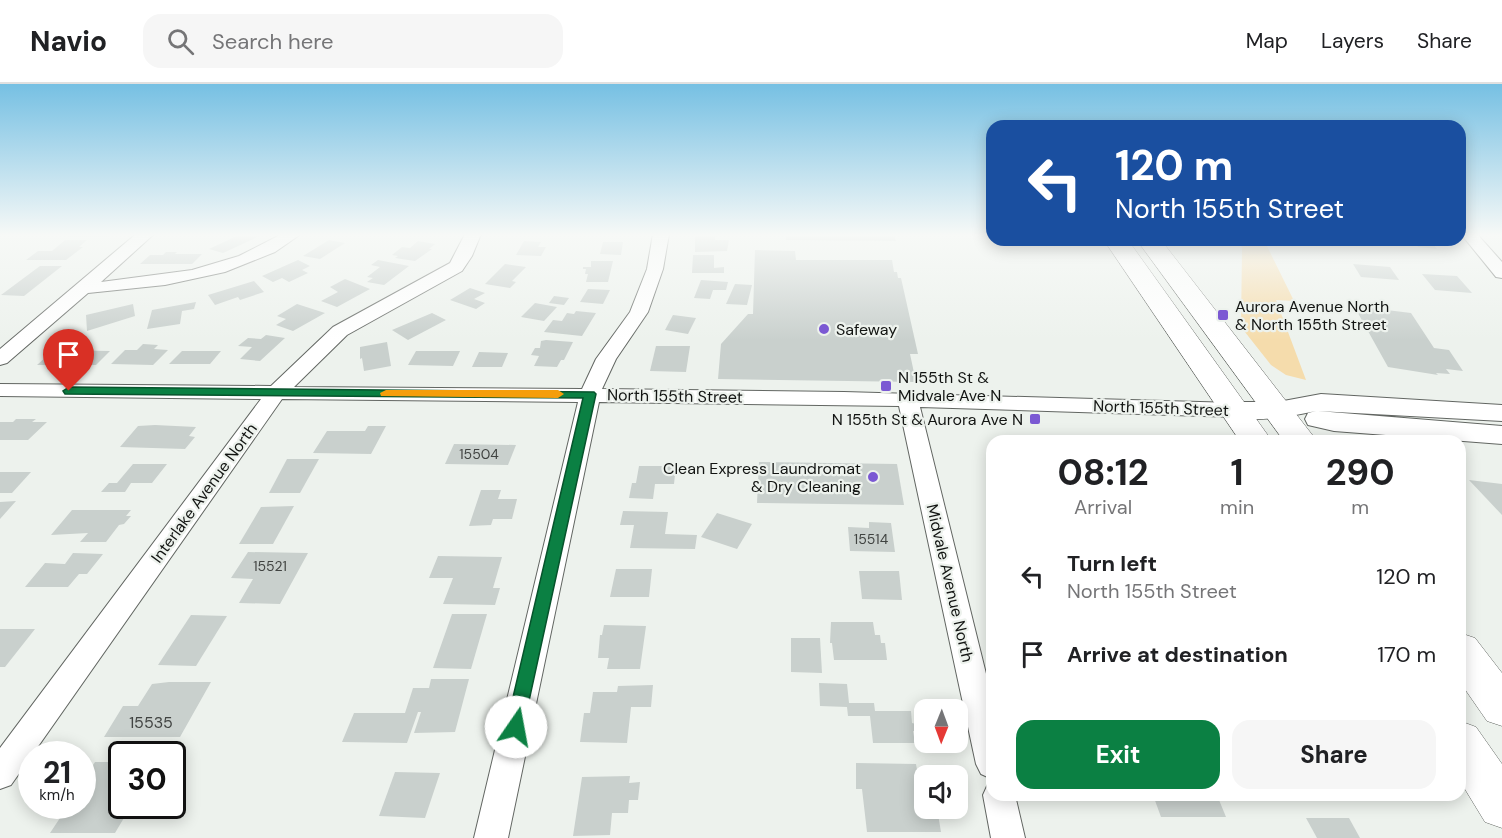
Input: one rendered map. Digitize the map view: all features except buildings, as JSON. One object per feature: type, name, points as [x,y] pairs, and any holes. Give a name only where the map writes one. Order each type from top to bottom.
[{"type":"highway","points":[[1136,269],[1252,435]]},
{"type":"highway","points":[[1171,269],[1297,435]]},
{"type":"highway","points":[[1466,658],[1502,707]]},
{"type":"highway","points":[[1466,751],[1502,805]]},
{"type":"main road","name":"North 155th Street","points":[[1235,410],[1278,410],[1321,402],[1502,413]]},
{"type":"main road","name":"North 155th Street","points":[[1278,410],[1334,422],[1502,435]]},
{"type":"street","points":[[0,359],[105,269]]},
{"type":"street","points":[[83,288],[147,283],[198,275],[218,269]]},
{"type":"street","name":"Interlake Avenue North","points":[[0,774],[276,393],[340,331],[452,269]]},
{"type":"street","points":[[491,838],[590,394],[606,359],[639,312],[655,269]]},
{"type":"street","name":"North 155th Street","points":[[0,390],[844,398],[908,402],[1235,410]]},
{"type":"street","name":"Midvale Avenue North","points":[[908,402],[986,738]]},
{"type":"street","points":[[1000,801],[1008,838]]},
{"type":"shaded area","points":[[1242,269],[1278,269],[1294,301],[1276,300],[1306,380],[1286,375],[1271,365],[1241,327]]},
{"type":"slow traffic","points":[[386,393],[558,394]]},
{"type":"place","name":"Aurora Avenue North & North 155th Street","points":[[1223,315]]},
{"type":"place","name":"Safeway","points":[[824,329]]},
{"type":"place","name":"N 155th St & Midvale Ave N","points":[[886,386]]},
{"type":"place","name":"N 155th St & Aurora Ave N","points":[[1035,419]]},
{"type":"place","name":"Clean Express Laundromat & Dry Cleaning","points":[[873,477]]},
{"type":"route","points":[[69,391],[590,394],[516,727]]}]
